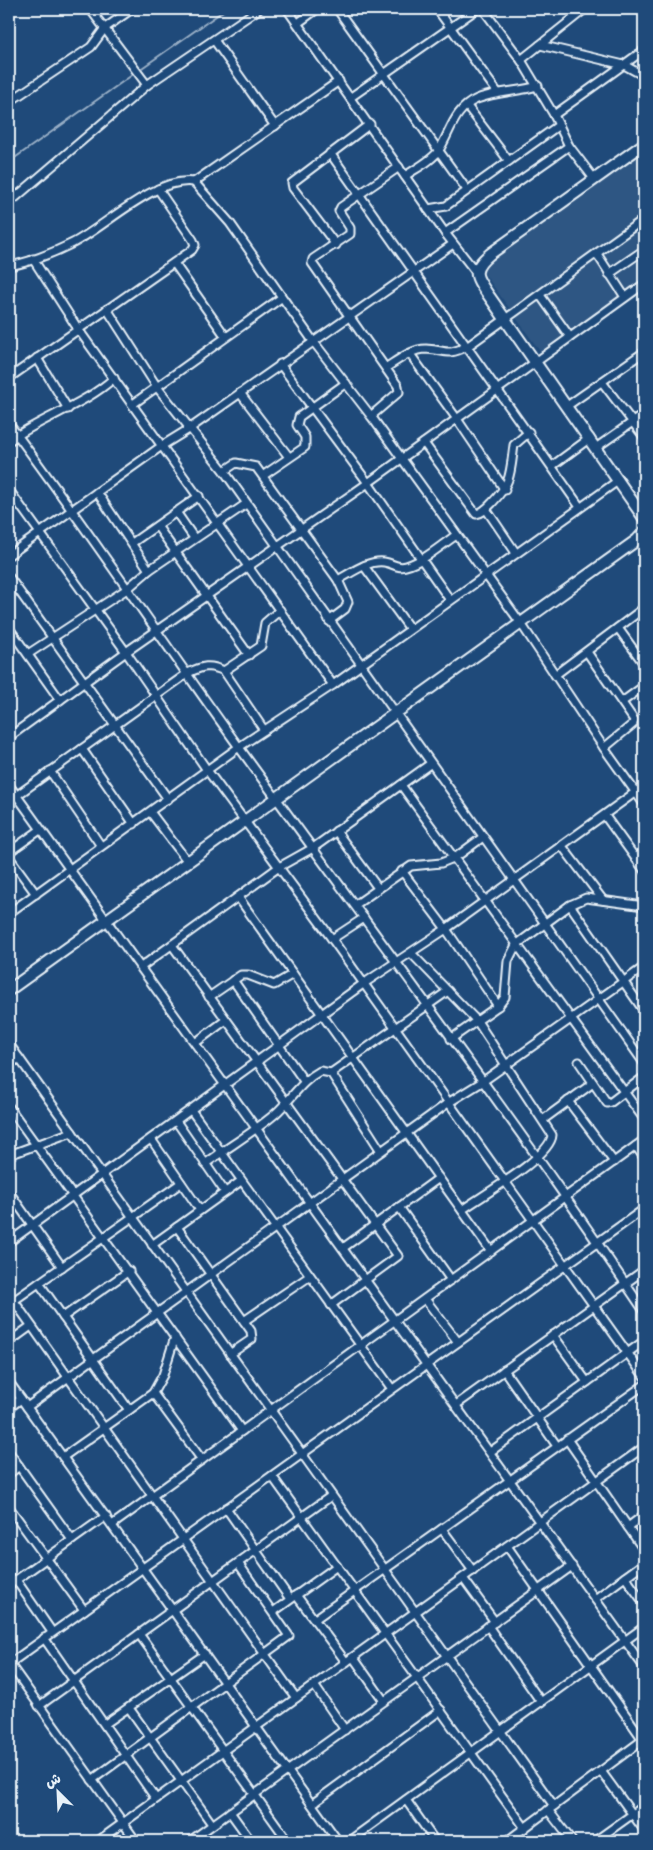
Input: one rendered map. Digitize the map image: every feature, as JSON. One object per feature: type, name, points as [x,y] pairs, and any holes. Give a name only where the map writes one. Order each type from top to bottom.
[{"type":"main road","points":[[644,144],[490,254],[480,263],[475,271],[480,284],[590,438],[644,518]]},
{"type":"main road","points":[[9,990],[636,540],[644,532]]},
{"type":"street","points":[[90,9],[147,85]]},
{"type":"street","points":[[9,102],[91,47],[105,28],[132,9]]},
{"type":"street","points":[[9,203],[147,85],[260,9]]},
{"type":"street","points":[[288,9],[445,233],[475,271]]},
{"type":"street","points":[[298,23],[317,9]]},
{"type":"street","points":[[337,9],[467,190]]},
{"type":"street","points":[[437,9],[498,93]]},
{"type":"street","points":[[351,97],[477,9]]},
{"type":"street","points":[[483,9],[521,60],[538,86],[569,146],[595,180]]},
{"type":"street","points":[[521,60],[584,9]]},
{"type":"street","points":[[214,40],[275,126]]},
{"type":"street","points":[[540,45],[624,65],[644,76]]},
{"type":"street","points":[[554,115],[644,50]]},
{"type":"street","points":[[9,266],[33,259],[75,242],[158,189],[181,182],[194,182],[340,81]]},
{"type":"street","points":[[405,176],[438,152],[448,129],[458,114],[477,99],[538,86]]},
{"type":"street","points":[[467,106],[509,161]]},
{"type":"street","points":[[336,245],[292,185],[294,180],[370,124]]},
{"type":"street","points":[[428,209],[446,206],[559,125]]},
{"type":"street","points":[[445,233],[569,146]]},
{"type":"street","points":[[330,153],[499,389],[580,507]]},
{"type":"street","points":[[371,416],[399,392],[398,386],[387,367],[348,316],[312,263],[314,259],[336,245],[351,232],[341,215],[341,206],[399,167]]},
{"type":"street","points":[[194,182],[230,223],[281,298],[371,416],[520,622],[604,748],[644,804]]},
{"type":"street","points":[[9,378],[192,250],[195,245],[158,189]]},
{"type":"street","points":[[387,367],[410,354],[426,349],[447,354],[468,346],[644,219]]},
{"type":"street","points":[[9,555],[162,445],[189,429],[453,244]]},
{"type":"street","points":[[609,274],[644,250]]},
{"type":"street","points":[[597,254],[625,297]]},
{"type":"street","points":[[33,259],[78,329],[333,685]]},
{"type":"street","points":[[174,263],[226,337]]},
{"type":"street","points":[[9,737],[157,630],[401,460],[644,284]]},
{"type":"street","points":[[540,295],[570,337]]},
{"type":"street","points":[[133,404],[281,298]]},
{"type":"street","points":[[107,309],[158,387],[189,429],[224,471],[276,548],[644,1063]]},
{"type":"street","points":[[567,406],[644,352]]},
{"type":"street","points":[[410,354],[457,418],[505,490]]},
{"type":"street","points":[[37,358],[68,409]]},
{"type":"street","points":[[280,364],[368,483],[450,600]]},
{"type":"street","points":[[9,441],[68,409],[96,392],[114,378]]},
{"type":"street","points":[[602,382],[644,437]]},
{"type":"street","points":[[264,475],[305,447],[306,442],[297,425],[297,420],[312,407],[346,384]]},
{"type":"street","points":[[240,392],[289,458]]},
{"type":"street","points":[[596,447],[644,414]]},
{"type":"street","points":[[9,424],[239,747],[427,1004],[644,1310]]},
{"type":"street","points":[[424,443],[472,511],[480,513],[505,490],[511,476],[514,445],[529,432]]},
{"type":"street","points":[[552,466],[590,438]]},
{"type":"street","points":[[224,471],[232,465],[242,463],[256,467],[264,475],[338,580],[348,602],[345,609],[329,621]]},
{"type":"street","points":[[9,913],[239,747],[333,685],[619,480]]},
{"type":"street","points":[[9,490],[126,652],[155,697],[207,770],[246,820],[332,939],[644,1376]]},
{"type":"street","points":[[97,492],[149,570]]},
{"type":"street","points":[[132,543],[199,496]]},
{"type":"street","points":[[28,654],[127,589],[149,570],[246,504]]},
{"type":"street","points":[[486,509],[516,553]]},
{"type":"street","points":[[176,512],[194,538]]},
{"type":"street","points":[[157,526],[249,655]]},
{"type":"street","points":[[338,580],[364,566],[385,562],[397,567],[405,567],[422,559],[456,536]]},
{"type":"street","points":[[364,566],[410,629]]},
{"type":"street","points":[[9,577],[168,799]]},
{"type":"street","points":[[555,675],[644,608]]},
{"type":"street","points":[[224,671],[260,646],[265,623],[280,610]]},
{"type":"street","points":[[9,628],[60,700]]},
{"type":"street","points":[[618,628],[644,664]]},
{"type":"street","points":[[587,652],[632,716],[633,724],[604,748]]},
{"type":"street","points":[[16,796],[188,673],[206,666],[214,666],[224,671],[264,730]]},
{"type":"street","points":[[622,702],[644,686]]},
{"type":"street","points":[[82,749],[134,824]]},
{"type":"street","points":[[141,967],[279,867],[313,848],[430,764]]},
{"type":"street","points":[[50,771],[101,846]]},
{"type":"street","points":[[9,785],[69,871],[141,967],[644,1667]]},
{"type":"street","points":[[401,785],[456,857],[487,900],[516,946],[572,1018],[644,1119]]},
{"type":"street","points":[[9,1242],[363,984],[446,929],[644,786]]},
{"type":"street","points":[[150,813],[188,862]]},
{"type":"street","points":[[605,816],[644,870]]},
{"type":"street","points":[[9,852],[40,830]]},
{"type":"street","points":[[336,831],[378,888]]},
{"type":"street","points":[[355,905],[402,871],[417,864],[441,863],[456,857],[483,837]]},
{"type":"street","points":[[562,846],[603,900]]},
{"type":"street","points":[[636,858],[644,852]]},
{"type":"street","points":[[9,857],[36,894]]},
{"type":"street","points":[[402,871],[446,929],[498,1006]]},
{"type":"street","points":[[238,897],[491,1251]]},
{"type":"street","points":[[451,1039],[498,1006],[505,997],[508,961],[516,946],[570,905],[586,898],[644,906]]},
{"type":"street","points":[[570,905],[625,981],[644,1011]]},
{"type":"street","points":[[332,939],[364,918]]},
{"type":"street","points":[[172,945],[398,1256],[331,1305]]},
{"type":"street","points":[[411,953],[477,1021],[504,1065],[544,1119],[552,1135],[552,1140],[536,1158],[462,1210]]},
{"type":"street","points":[[27,1407],[448,1103],[482,1082],[644,967]]},
{"type":"street","points":[[209,997],[241,975],[248,975],[274,985],[293,974]]},
{"type":"street","points":[[234,980],[304,1081]]},
{"type":"street","points":[[331,1074],[448,990]]},
{"type":"street","points":[[195,1043],[226,1020]]},
{"type":"street","points":[[9,1044],[500,1732],[572,1841]]},
{"type":"street","points":[[9,1065],[19,1058]]},
{"type":"street","points":[[579,1062],[607,1103],[644,1078]]},
{"type":"street","points":[[205,1164],[286,1104],[304,1081],[320,1071],[331,1074],[381,1151]]},
{"type":"street","points":[[544,1119],[593,1083]]},
{"type":"street","points":[[568,1101],[614,1162]]},
{"type":"street","points":[[9,1107],[129,1271],[242,1431]]},
{"type":"street","points":[[191,1110],[220,1153],[392,1389]]},
{"type":"street","points":[[176,1121],[225,1192]]},
{"type":"street","points":[[9,1155],[72,1132]]},
{"type":"street","points":[[151,1139],[200,1210]]},
{"type":"street","points":[[112,1525],[644,1140]]},
{"type":"street","points":[[636,1146],[644,1158]]},
{"type":"street","points":[[343,1248],[439,1178]]},
{"type":"street","points":[[152,1245],[241,1181]]},
{"type":"street","points":[[11,1303],[181,1183]]},
{"type":"street","points":[[9,1192],[62,1266]]},
{"type":"street","points":[[399,1207],[451,1280]]},
{"type":"street","points":[[136,1841],[9,1664],[644,1209]]},
{"type":"street","points":[[177,1227],[251,1331],[252,1339],[230,1354]]},
{"type":"street","points":[[456,1405],[644,1270]]},
{"type":"street","points":[[63,1317],[129,1271]]},
{"type":"street","points":[[244,1322],[310,1276]]},
{"type":"street","points":[[39,1283],[129,1410]]},
{"type":"street","points":[[9,1294],[11,1303],[31,1326],[68,1377],[296,1698]]},
{"type":"street","points":[[425,1299],[458,1342]]},
{"type":"street","points":[[9,1342],[31,1326]]},
{"type":"street","points":[[553,1335],[588,1382]]},
{"type":"street","points":[[63,1457],[153,1393],[163,1375],[175,1337]]},
{"type":"street","points":[[490,1452],[644,1341]]},
{"type":"street","points":[[504,1370],[557,1446]]},
{"type":"street","points":[[9,1382],[338,1841]]},
{"type":"street","points":[[315,1619],[644,1385]]},
{"type":"street","points":[[153,1393],[202,1460]]},
{"type":"street","points":[[9,1408],[21,1399]]},
{"type":"street","points":[[567,1439],[644,1550]]},
{"type":"street","points":[[98,1841],[644,1447]]},
{"type":"street","points":[[9,1452],[72,1540]]},
{"type":"street","points":[[9,1474],[19,1466]]},
{"type":"street","points":[[272,1476],[525,1828]]},
{"type":"street","points":[[39,1706],[331,1496]]},
{"type":"street","points":[[9,1507],[84,1610]]},
{"type":"street","points":[[226,1508],[255,1550],[293,1597],[315,1619],[384,1701]]},
{"type":"street","points":[[628,1527],[644,1515]]},
{"type":"street","points":[[9,1585],[106,1516]]},
{"type":"street","points":[[442,1529],[473,1571]]},
{"type":"street","points":[[507,1546],[644,1740],[507,1841]]},
{"type":"street","points":[[92,1780],[289,1636],[238,1562]]},
{"type":"street","points":[[595,1599],[644,1563]]},
{"type":"street","points":[[273,1612],[337,1566]]},
{"type":"street","points":[[190,1841],[572,1566]]},
{"type":"street","points":[[625,1577],[644,1603]]},
{"type":"street","points":[[463,1578],[495,1622]]},
{"type":"street","points":[[16,1580],[52,1632]]},
{"type":"street","points":[[488,1626],[541,1702]]},
{"type":"street","points":[[349,1841],[644,1627]]},
{"type":"street","points":[[139,1634],[288,1841]]},
{"type":"street","points":[[44,1638],[156,1799]]},
{"type":"street","points":[[105,1724],[205,1654]]},
{"type":"street","points":[[314,1685],[345,1730]]},
{"type":"street","points":[[129,1708],[212,1824]]},
{"type":"street","points":[[312,1804],[440,1710]]},
{"type":"street","points":[[601,1771],[644,1830]]},
{"type":"street","points":[[406,1800],[435,1841]]},
{"type":"street","points":[[595,1841],[644,1806]]},
{"type":"street","points":[[230,1812],[251,1841]]},
{"type":"shaded area","points":[[644,149],[644,282],[542,354],[479,266]]},
{"type":"waterway","points":[[139,70],[226,9]]},
{"type":"waterway","points":[[9,162],[135,73]]}]
